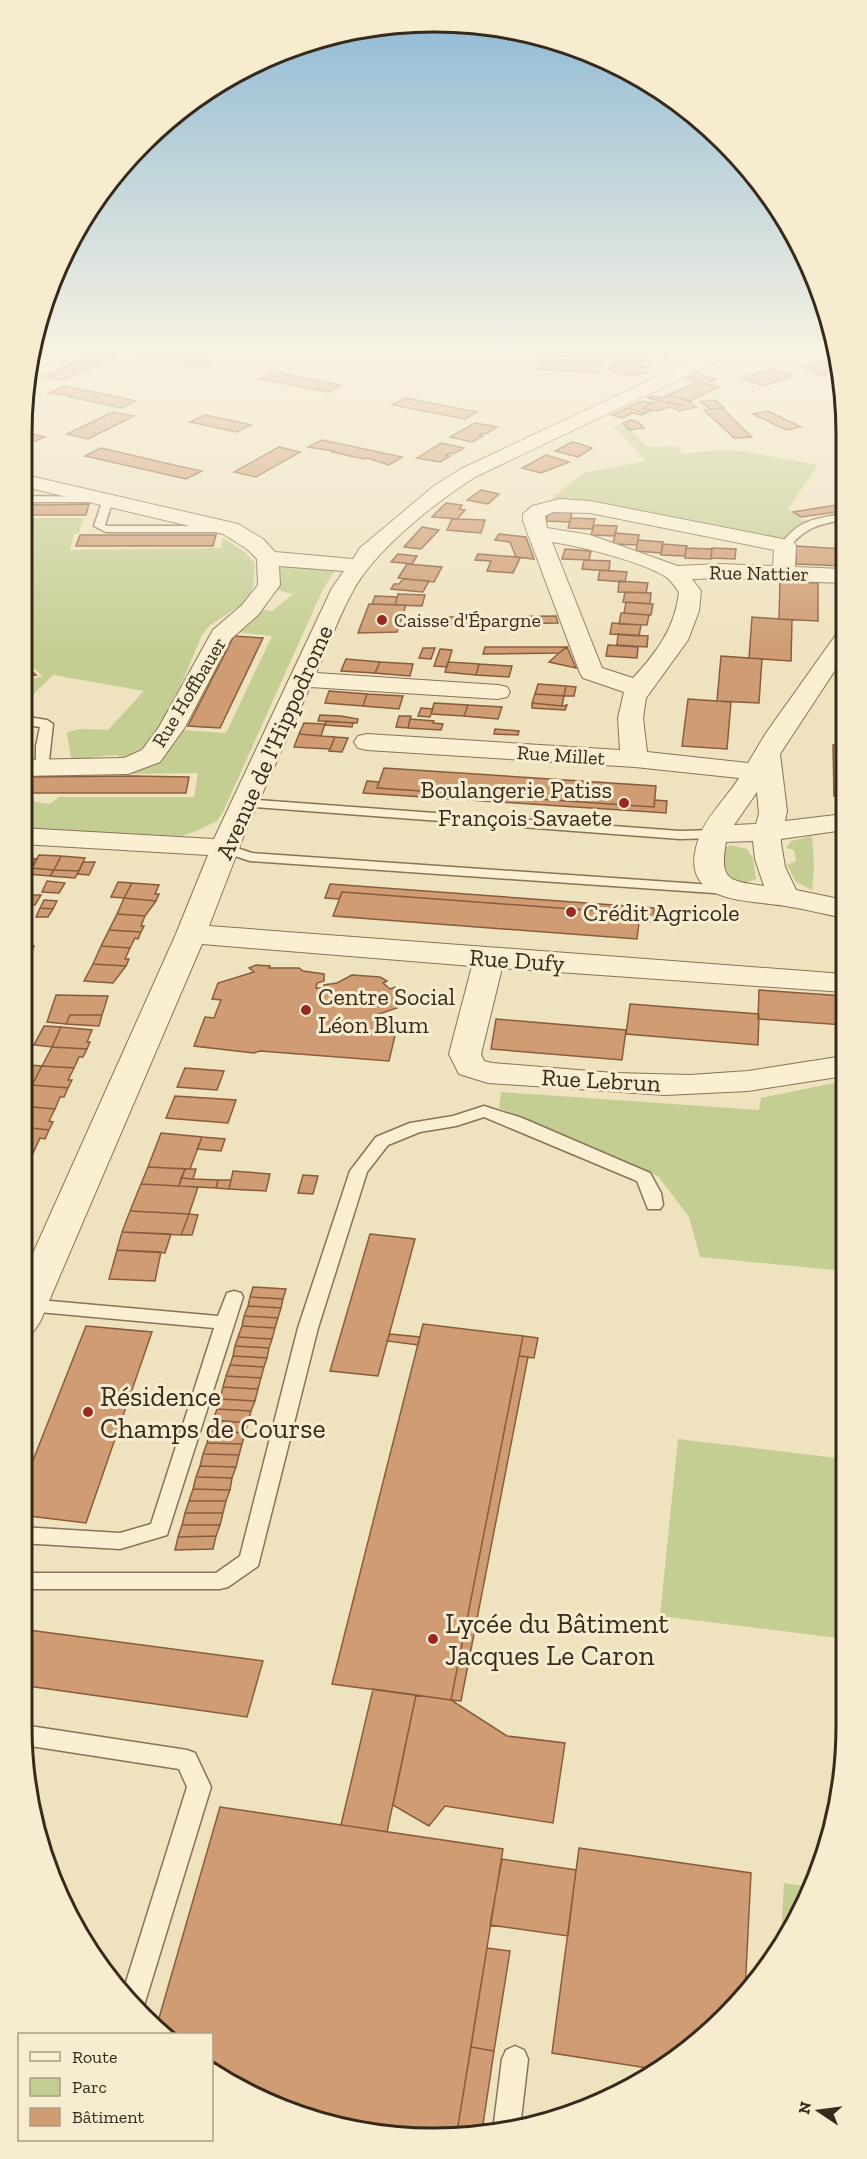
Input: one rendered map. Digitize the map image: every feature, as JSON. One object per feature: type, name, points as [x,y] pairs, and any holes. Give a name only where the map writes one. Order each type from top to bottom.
[{"type":"street","name":"Avenue de l'Hippodrome","points":[[32,1297],[191,934],[225,848],[334,607],[358,566],[397,527],[442,489],[468,473],[519,449]]},
{"type":"street","points":[[32,482],[230,529],[255,544],[268,558],[358,566]]},
{"type":"street","points":[[638,688],[592,673],[537,532],[534,514],[560,505],[576,506],[785,546],[784,573]]},
{"type":"street","name":"Rue Nattier","points":[[537,532],[582,540],[675,573],[720,571],[836,576]]},
{"type":"street","name":"Rue Hoffbauer","points":[[32,767],[114,767],[137,764],[151,756],[160,746],[221,635],[250,610],[270,585],[268,558]]},
{"type":"street","name":"Rue Nattier","points":[[635,759],[631,728],[632,703],[638,688],[660,663],[683,629],[689,607],[690,591],[675,573]]},
{"type":"street","points":[[836,651],[778,733],[749,784],[714,834],[708,863],[711,875],[728,890],[785,897],[836,907]]},
{"type":"street","points":[[302,680],[498,692]]},
{"type":"street","name":"Rue Millet","points":[[366,742],[635,759],[761,763]]},
{"type":"street","points":[[761,763],[766,771],[773,812],[772,823],[767,832],[773,876],[785,897]]},
{"type":"street","points":[[714,834],[767,832],[836,822]]},
{"type":"street","points":[[32,837],[225,848]]},
{"type":"street","name":"Rue Dufy","points":[[191,934],[836,982]]},
{"type":"street","name":"Rue Lebrun","points":[[489,958],[465,1054],[471,1067],[488,1073],[632,1084],[691,1085],[740,1082],[836,1067]]},
{"type":"lane","points":[[32,499],[108,499],[99,526],[106,529],[230,529]]},
{"type":"lane","points":[[785,546],[795,531],[807,523],[836,518]]},
{"type":"lane","points":[[32,722],[47,724],[43,746],[32,767]]},
{"type":"lane","points":[[245,803],[680,835],[714,834]]},
{"type":"lane","points":[[225,848],[250,857],[728,890]]},
{"type":"lane","points":[[32,1581],[220,1581],[250,1560],[308,1328],[359,1171],[382,1141],[416,1127],[456,1121],[484,1111],[516,1122],[644,1177],[652,1193],[654,1205]]},
{"type":"lane","points":[[32,1536],[120,1541],[160,1529],[234,1297]]},
{"type":"lane","points":[[32,1313],[226,1323]]},
{"type":"lane","points":[[32,1737],[187,1760],[200,1787],[135,1995]]},
{"type":"lane","points":[[507,2121],[515,2059]]},
{"type":"green space","points":[[635,449],[679,449],[683,454],[717,450],[742,451],[818,465],[788,509],[807,523],[785,546],[560,505],[552,498],[583,473],[646,460]]},
{"type":"green space","points":[[32,518],[84,518],[79,533],[74,534],[70,550],[221,548],[223,538],[246,553],[255,564],[253,588],[244,603],[209,626],[202,635],[162,722],[144,747],[120,759],[118,755],[92,757],[90,763],[72,763],[68,732],[80,729],[108,730],[144,691],[53,675],[32,695],[32,679],[43,676],[32,667]]},
{"type":"green space","points":[[286,564],[335,571],[323,589],[217,821],[182,836],[32,829],[32,798],[35,802],[50,804],[59,797],[194,797],[198,773],[130,774],[140,769],[181,730],[226,733],[272,636],[237,632],[260,609],[272,611],[293,594],[277,590],[279,569]]},
{"type":"green space","points":[[812,836],[814,866],[812,890],[796,882],[787,865],[796,861],[794,850],[786,848],[791,841]]},
{"type":"green space","points":[[730,845],[747,849],[753,858],[756,879],[741,882],[735,880],[726,871],[720,851]]},
{"type":"green space","points":[[836,1083],[836,1270],[700,1257],[689,1217],[658,1176],[499,1108],[501,1092],[759,1110],[761,1098]]},
{"type":"green space","points":[[678,1439],[836,1458],[836,1638],[660,1616]]},
{"type":"green space","points":[[784,1883],[802,1886],[794,1903],[782,1927]]},
{"type":"building","points":[[104,449],[202,471],[186,479],[85,456]]},
{"type":"building","points":[[276,449],[300,452],[256,477],[234,472]]},
{"type":"building","points":[[319,449],[363,449],[402,457],[389,465],[367,458],[332,452],[334,451]]},
{"type":"building","points":[[432,449],[463,449],[453,454],[449,453],[446,455],[450,456],[440,462],[417,458]]},
{"type":"building","points":[[559,449],[591,449],[578,457],[555,451]]},
{"type":"building","points":[[546,455],[569,462],[541,473],[522,468]]},
{"type":"building","points":[[481,490],[499,494],[488,504],[467,500]]},
{"type":"building","points":[[446,503],[462,505],[459,509],[465,510],[457,519],[432,517]]},
{"type":"building","points":[[32,504],[89,504],[86,515],[32,515]]},
{"type":"building","points":[[836,505],[836,512],[801,517],[793,512]]},
{"type":"building","points":[[549,511],[572,512],[570,522],[546,521]]},
{"type":"building","points":[[571,518],[595,519],[592,529],[568,528]]},
{"type":"building","points":[[452,519],[485,520],[481,533],[447,530]]},
{"type":"building","points":[[594,525],[617,526],[615,536],[591,535]]},
{"type":"building","points":[[422,527],[439,530],[421,549],[404,547]]},
{"type":"building","points":[[615,533],[639,535],[637,545],[613,544]]},
{"type":"building","points":[[499,534],[526,537],[534,559],[516,557],[510,542],[495,540]]},
{"type":"building","points":[[80,535],[216,535],[213,546],[76,546]]},
{"type":"building","points":[[638,540],[663,542],[661,553],[636,551]]},
{"type":"building","points":[[663,544],[687,546],[685,556],[661,555]]},
{"type":"building","points":[[796,546],[836,549],[836,566],[796,564]]},
{"type":"building","points":[[686,548],[712,549],[711,559],[685,558]]},
{"type":"building","points":[[712,548],[736,549],[735,559],[711,558]]},
{"type":"building","points":[[565,549],[591,551],[589,560],[562,559]]},
{"type":"building","points":[[398,554],[417,556],[412,564],[391,562]]},
{"type":"building","points":[[478,554],[520,558],[513,573],[487,571],[491,561],[475,560]]},
{"type":"building","points":[[584,560],[610,561],[609,571],[582,569]]},
{"type":"building","points":[[407,564],[442,567],[434,582],[398,578]]},
{"type":"building","points":[[600,570],[627,572],[625,582],[598,580]]},
{"type":"building","points":[[403,579],[429,581],[423,592],[391,589],[394,584],[399,584]]},
{"type":"building","points":[[619,581],[648,583],[646,593],[618,592]]},
{"type":"building","points":[[780,581],[818,583],[818,621],[779,619]]},
{"type":"building","points":[[625,592],[651,593],[650,604],[623,602]]},
{"type":"building","points":[[398,594],[425,595],[422,606],[395,605]]},
{"type":"building","points":[[375,596],[397,597],[395,605],[372,604]]},
{"type":"building","points":[[626,602],[653,604],[651,615],[624,613]]},
{"type":"building","name":"Caisse d'Épargne","points":[[369,604],[406,605],[397,632],[358,633]]},
{"type":"building","points":[[621,613],[649,615],[647,625],[619,624]]},
{"type":"building","points":[[556,616],[558,623],[444,625],[443,617]]},
{"type":"building","points":[[752,617],[792,620],[791,661],[749,658]]},
{"type":"building","points":[[612,623],[641,625],[639,636],[610,634]]},
{"type":"building","points":[[618,634],[648,636],[647,647],[617,645]]},
{"type":"building","points":[[234,636],[263,638],[220,728],[188,726]]},
{"type":"building","points":[[608,645],[638,647],[637,658],[606,656]]},
{"type":"building","points":[[485,647],[567,647],[559,653],[483,654]]},
{"type":"building","points":[[567,647],[576,668],[549,662],[559,653]]},
{"type":"building","points":[[423,648],[435,648],[431,659],[419,658]]},
{"type":"building","points":[[440,649],[452,650],[447,667],[434,666]]},
{"type":"building","points":[[721,656],[762,659],[759,703],[717,701]]},
{"type":"building","points":[[346,659],[380,662],[375,673],[341,671]]},
{"type":"building","points":[[380,662],[413,664],[410,676],[375,673]]},
{"type":"building","points":[[448,662],[479,664],[476,675],[445,672]]},
{"type":"building","points":[[479,664],[512,666],[509,677],[476,675]]},
{"type":"building","points":[[538,684],[566,686],[564,696],[535,694]]},
{"type":"building","points":[[566,686],[576,687],[574,696],[564,696]]},
{"type":"building","points":[[329,691],[367,694],[363,706],[325,703]]},
{"type":"building","points":[[367,694],[403,696],[399,709],[363,706]]},
{"type":"building","points":[[535,694],[564,696],[562,706],[532,703]]},
{"type":"building","points":[[688,699],[731,702],[727,749],[682,746]]},
{"type":"building","points":[[434,703],[468,705],[464,716],[431,714]]},
{"type":"building","points":[[532,703],[567,705],[565,710],[532,708]]},
{"type":"building","points":[[468,705],[502,707],[498,719],[464,716]]},
{"type":"building","points":[[421,708],[433,709],[430,717],[418,716]]},
{"type":"building","points":[[320,715],[358,719],[357,723],[318,721]]},
{"type":"building","points":[[399,716],[411,716],[408,728],[396,727]]},
{"type":"building","points":[[410,719],[443,724],[441,730],[408,728]]},
{"type":"building","points":[[326,721],[353,723],[352,727],[325,725]]},
{"type":"building","points":[[304,723],[325,724],[321,736],[299,734]]},
{"type":"building","points":[[495,729],[519,731],[518,735],[494,734]]},
{"type":"building","points":[[299,734],[335,737],[330,749],[294,747]]},
{"type":"building","points":[[335,737],[348,738],[342,752],[329,751]]},
{"type":"building","points":[[833,745],[836,745],[836,796],[834,796]]},
{"type":"building","points":[[384,768],[656,786],[654,807],[377,788]]},
{"type":"building","points":[[32,777],[189,777],[186,793],[32,793]]},
{"type":"building","points":[[367,781],[379,782],[377,788],[654,807],[655,800],[667,801],[666,813],[363,793]]},
{"type":"building","points":[[39,855],[61,856],[54,870],[32,866]]},
{"type":"building","points":[[61,856],[85,858],[79,871],[54,870]]},
{"type":"building","points":[[32,859],[37,859],[32,868]]},
{"type":"building","points":[[83,862],[95,862],[89,875],[77,874]]},
{"type":"building","points":[[32,868],[54,870],[50,876],[32,874]]},
{"type":"building","points":[[54,870],[79,871],[75,878],[50,876]]},
{"type":"building","points":[[47,881],[65,883],[59,893],[42,892]]},
{"type":"building","points":[[118,882],[132,883],[124,898],[111,897]]},
{"type":"building","points":[[132,883],[159,885],[155,894],[159,894],[156,901],[124,898]]},
{"type":"building","points":[[330,884],[654,908],[653,922],[639,921],[640,914],[342,892],[339,899],[325,898]]},
{"type":"building","points":[[342,892],[640,914],[637,939],[333,916]]},
{"type":"building","points":[[32,895],[41,895],[35,905],[32,905]]},
{"type":"building","points":[[124,898],[156,901],[145,916],[117,914]]},
{"type":"building","points":[[44,900],[57,901],[53,909],[40,908]]},
{"type":"building","points":[[40,908],[53,909],[48,917],[36,917]]},
{"type":"building","points":[[117,914],[145,916],[141,932],[109,930]]},
{"type":"building","points":[[109,930],[141,932],[130,948],[101,946]]},
{"type":"building","points":[[101,946],[130,948],[125,959],[129,959],[126,966],[93,964]]},
{"type":"building","points":[[93,964],[126,966],[113,983],[84,981]]},
{"type":"building","name":"Centre Social Léon Blum","points":[[256,965],[270,966],[269,968],[299,968],[303,971],[324,974],[324,981],[317,983],[316,988],[324,988],[324,985],[337,983],[352,975],[380,977],[387,981],[383,983],[390,989],[395,987],[406,995],[403,1006],[376,1015],[396,1031],[389,1061],[260,1051],[254,1053],[194,1046],[205,1017],[214,1018],[221,1000],[212,999],[218,983],[254,972],[249,968]]},
{"type":"building","points":[[759,990],[836,995],[836,1024],[758,1019]]},
{"type":"building","points":[[56,995],[108,996],[102,1015],[70,1015],[66,1024],[47,1022]]},
{"type":"building","points":[[630,1004],[759,1014],[758,1045],[626,1034]]},
{"type":"building","points":[[70,1015],[102,1015],[99,1026],[66,1024]]},
{"type":"building","points":[[496,1019],[626,1030],[622,1060],[491,1049]]},
{"type":"building","points":[[44,1026],[61,1027],[52,1047],[34,1045]]},
{"type":"building","points":[[61,1027],[92,1030],[87,1049],[52,1047]]},
{"type":"building","points":[[52,1047],[87,1049],[83,1057],[79,1057],[74,1068],[42,1066]]},
{"type":"building","points":[[32,1065],[42,1066],[32,1085]]},
{"type":"building","points":[[42,1066],[74,1068],[68,1080],[72,1080],[68,1088],[32,1085]]},
{"type":"building","points":[[185,1068],[224,1071],[217,1090],[177,1087]]},
{"type":"building","points":[[32,1085],[68,1088],[64,1097],[60,1097],[55,1109],[32,1107]]},
{"type":"building","points":[[175,1096],[236,1100],[228,1123],[166,1118]]},
{"type":"building","points":[[32,1107],[55,1109],[49,1121],[53,1122],[49,1130],[32,1128]]},
{"type":"building","points":[[32,1128],[49,1130],[45,1139],[40,1138],[32,1151]]},
{"type":"building","points":[[161,1133],[202,1137],[190,1169],[148,1167]]},
{"type":"building","points":[[202,1137],[225,1139],[221,1151],[197,1149]]},
{"type":"building","points":[[148,1167],[185,1169],[179,1186],[141,1184]]},
{"type":"building","points":[[185,1169],[196,1169],[193,1179],[181,1178]]},
{"type":"building","points":[[233,1171],[270,1174],[266,1191],[229,1189]]},
{"type":"building","points":[[303,1175],[318,1176],[313,1194],[298,1193]]},
{"type":"building","points":[[181,1178],[218,1180],[216,1188],[179,1186]]},
{"type":"building","points":[[218,1180],[231,1180],[229,1189],[216,1188]]},
{"type":"building","points":[[141,1184],[198,1187],[189,1214],[130,1211]]},
{"type":"building","points":[[130,1211],[189,1214],[181,1235],[122,1232]]},
{"type":"building","points":[[189,1214],[198,1215],[192,1235],[181,1235]]},
{"type":"building","points":[[122,1232],[171,1234],[165,1253],[117,1250]]},
{"type":"building","points":[[370,1234],[415,1239],[378,1376],[330,1371]]},
{"type":"building","points":[[117,1250],[161,1252],[155,1281],[109,1279]]},
{"type":"building","points":[[253,1287],[286,1289],[283,1299],[250,1297]]},
{"type":"building","points":[[250,1297],[283,1299],[281,1308],[248,1306]]},
{"type":"building","points":[[248,1306],[281,1308],[278,1318],[244,1316]]},
{"type":"building","points":[[244,1316],[278,1318],[275,1328],[242,1326]]},
{"type":"building","points":[[423,1324],[523,1336],[451,1700],[332,1684]]},
{"type":"building","name":"Résidence Champs de Course","points":[[86,1326],[152,1332],[86,1523],[32,1516],[32,1463]]},
{"type":"building","points":[[242,1326],[275,1328],[272,1339],[238,1337]]},
{"type":"building","points":[[390,1334],[420,1337],[418,1345],[387,1341]]},
{"type":"building","points":[[523,1336],[538,1338],[534,1358],[519,1356]]},
{"type":"building","points":[[238,1337],[272,1339],[269,1348],[235,1346]]},
{"type":"building","points":[[235,1346],[269,1348],[267,1358],[233,1356]]},
{"type":"building","points":[[233,1356],[267,1358],[264,1367],[230,1365]]},
{"type":"building","points":[[519,1356],[528,1357],[461,1701],[451,1700]]},
{"type":"building","points":[[230,1365],[264,1367],[261,1378],[226,1376]]},
{"type":"building","points":[[226,1376],[261,1378],[258,1389],[223,1387]]},
{"type":"building","points":[[223,1387],[258,1389],[255,1401],[220,1399]]},
{"type":"building","points":[[220,1399],[255,1401],[251,1411],[217,1409]]},
{"type":"building","points":[[217,1409],[251,1411],[248,1423],[213,1420]]},
{"type":"building","points":[[213,1420],[248,1423],[245,1433],[210,1431]]},
{"type":"building","points":[[210,1431],[245,1433],[242,1444],[207,1443]]},
{"type":"building","points":[[207,1443],[242,1444],[239,1455],[203,1454]]},
{"type":"building","points":[[203,1454],[239,1455],[236,1467],[200,1466]]},
{"type":"building","points":[[200,1466],[236,1467],[232,1478],[196,1477]]},
{"type":"building","points":[[196,1477],[232,1478],[230,1490],[193,1489]]},
{"type":"building","points":[[193,1489],[230,1490],[226,1501],[189,1501]]},
{"type":"building","points":[[189,1501],[226,1501],[223,1513],[185,1513]]},
{"type":"building","points":[[185,1513],[223,1513],[220,1525],[182,1525]]},
{"type":"building","points":[[182,1525],[220,1525],[216,1536],[178,1537]]},
{"type":"building","points":[[216,1536],[213,1549],[175,1550],[178,1537]]},
{"type":"building","points":[[32,1630],[263,1661],[247,1717],[32,1687]]},
{"type":"building","points":[[373,1689],[416,1695],[387,1832],[341,1825]]},
{"type":"building","points":[[416,1695],[451,1700],[507,1736],[565,1743],[553,1823],[445,1806],[429,1826],[393,1805]]},
{"type":"building","points":[[220,1807],[503,1849],[458,2127],[407,2127],[381,2124],[329,2114],[304,2106],[256,2086],[213,2062],[213,2033],[175,2033],[159,2019]]},
{"type":"building","points":[[579,1848],[751,1873],[746,1978],[699,2028],[645,2068],[552,2053]]},
{"type":"building","points":[[502,1859],[576,1870],[568,1936],[490,1925]]},
{"type":"building","points":[[487,1948],[510,1951],[494,2051],[471,2047]]},
{"type":"building","points":[[471,2047],[494,2051],[483,2124],[458,2127]]},
{"type":"place","name":"Caisse d'Épargne","points":[[382,620]]},
{"type":"place","name":"Boulangerie Patiss François Savaete","points":[[624,803]]},
{"type":"place","name":"Crédit Agricole","points":[[571,912]]},
{"type":"place","name":"Centre Social Léon Blum","points":[[306,1010]]},
{"type":"place","name":"Résidence Champs de Course","points":[[88,1412]]},
{"type":"place","name":"Lycée du Bâtiment Jacques Le Caron","points":[[433,1639]]}]
